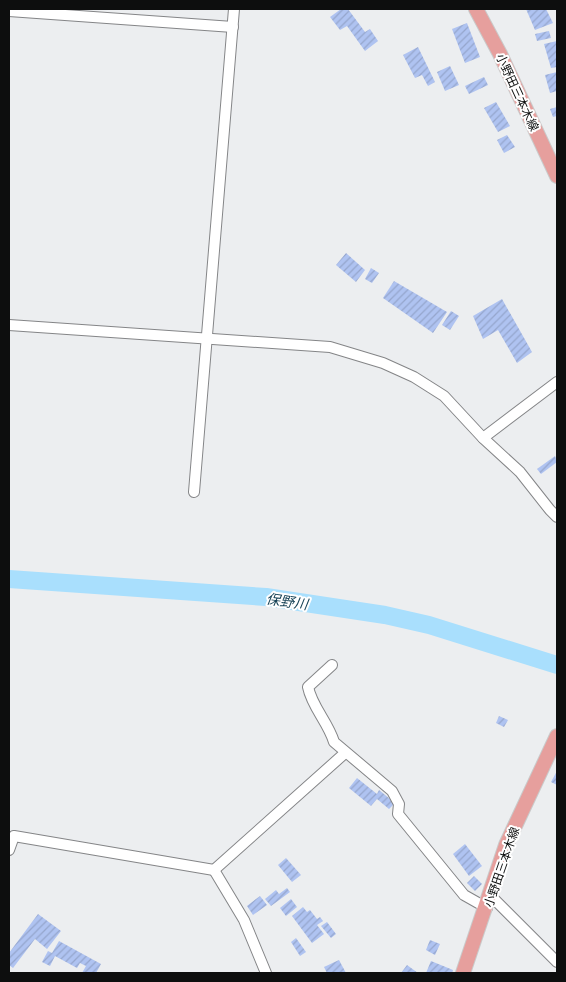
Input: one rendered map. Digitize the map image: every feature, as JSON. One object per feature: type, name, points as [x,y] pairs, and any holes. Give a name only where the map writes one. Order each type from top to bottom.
[{"type":"main road","name":"小野田三本木線","points":[[476,9],[556,170]]},
{"type":"main road","name":"小野田三本木線","points":[[463,973],[506,845],[557,736]]},
{"type":"street","points":[[194,492],[234,9]]},
{"type":"street","points":[[9,11],[233,27]]},
{"type":"street","points":[[9,325],[330,347],[383,363],[414,378],[444,396],[483,438],[520,472],[557,517]]},
{"type":"street","points":[[483,438],[557,382]]},
{"type":"street","points":[[332,665],[308,687],[312,701],[330,731],[334,742],[392,791],[399,804],[398,814],[464,895],[488,901],[557,962]]},
{"type":"street","points":[[214,870],[346,753]]},
{"type":"street","points":[[9,850],[14,836],[214,870],[244,920],[266,973]]},
{"type":"building","points":[[341,9],[348,9],[365,32],[370,29],[378,41],[365,51],[347,26],[340,30],[330,17]]},
{"type":"building","points":[[526,9],[546,9],[553,23],[535,30]]},
{"type":"building","points":[[467,23],[480,57],[465,63],[452,29]]},
{"type":"building","points":[[549,31],[551,38],[537,41],[535,34]]},
{"type":"building","points":[[557,41],[557,67],[551,68],[544,44]]},
{"type":"building","points":[[418,47],[435,82],[428,86],[422,75],[415,78],[403,55]]},
{"type":"building","points":[[450,66],[459,85],[445,91],[437,72]]},
{"type":"building","points":[[557,72],[557,91],[550,93],[545,75]]},
{"type":"building","points":[[484,77],[488,85],[469,94],[465,86]]},
{"type":"building","points":[[496,102],[510,126],[498,132],[484,108]]},
{"type":"building","points":[[557,107],[557,116],[553,117],[550,109]]},
{"type":"building","points":[[507,135],[515,147],[504,153],[497,140]]},
{"type":"building","points":[[346,253],[365,270],[356,282],[336,265]]},
{"type":"building","points":[[371,268],[379,273],[372,283],[365,279]]},
{"type":"building","points":[[394,281],[447,312],[433,333],[383,298]]},
{"type":"building","points":[[502,299],[532,352],[517,363],[498,330],[483,339],[473,316]]},
{"type":"building","points":[[451,311],[459,316],[450,330],[442,325]]},
{"type":"building","points":[[555,456],[557,462],[541,474],[537,469]]},
{"type":"building","points":[[499,716],[508,720],[504,727],[496,723]]},
{"type":"building","points":[[557,771],[557,785],[551,782]]},
{"type":"building","points":[[357,778],[377,794],[379,790],[395,803],[389,809],[377,799],[371,806],[349,788]]},
{"type":"building","points":[[465,844],[482,866],[469,876],[453,854]]},
{"type":"building","points":[[286,858],[301,875],[292,882],[278,865]]},
{"type":"building","points":[[474,876],[482,884],[475,891],[467,883]]},
{"type":"building","points":[[287,888],[290,892],[271,906],[265,899],[276,890],[279,894]]},
{"type":"building","points":[[260,896],[267,905],[253,915],[247,906]]},
{"type":"building","points":[[291,899],[297,907],[286,916],[280,908]]},
{"type":"building","points":[[303,907],[307,912],[310,910],[317,919],[320,917],[323,921],[317,925],[324,934],[312,943],[292,916]]},
{"type":"building","points":[[38,914],[61,931],[47,949],[35,939],[13,968],[9,965],[9,953]]},
{"type":"building","points":[[327,922],[336,934],[331,938],[321,926]]},
{"type":"building","points":[[296,938],[306,952],[300,956],[291,942]]},
{"type":"building","points":[[430,940],[440,944],[435,955],[426,950]]},
{"type":"building","points":[[59,941],[101,964],[96,973],[82,973],[86,966],[80,963],[77,968],[55,956],[50,966],[42,962],[48,951],[52,953]]},
{"type":"building","points":[[339,960],[346,973],[327,973],[324,967]]},
{"type":"building","points":[[431,961],[453,970],[452,973],[426,973]]},
{"type":"building","points":[[407,965],[418,973],[401,973]]},
{"type":"waterway","name":"保野川","points":[[9,579],[266,597],[385,615],[429,625],[557,665]]}]
